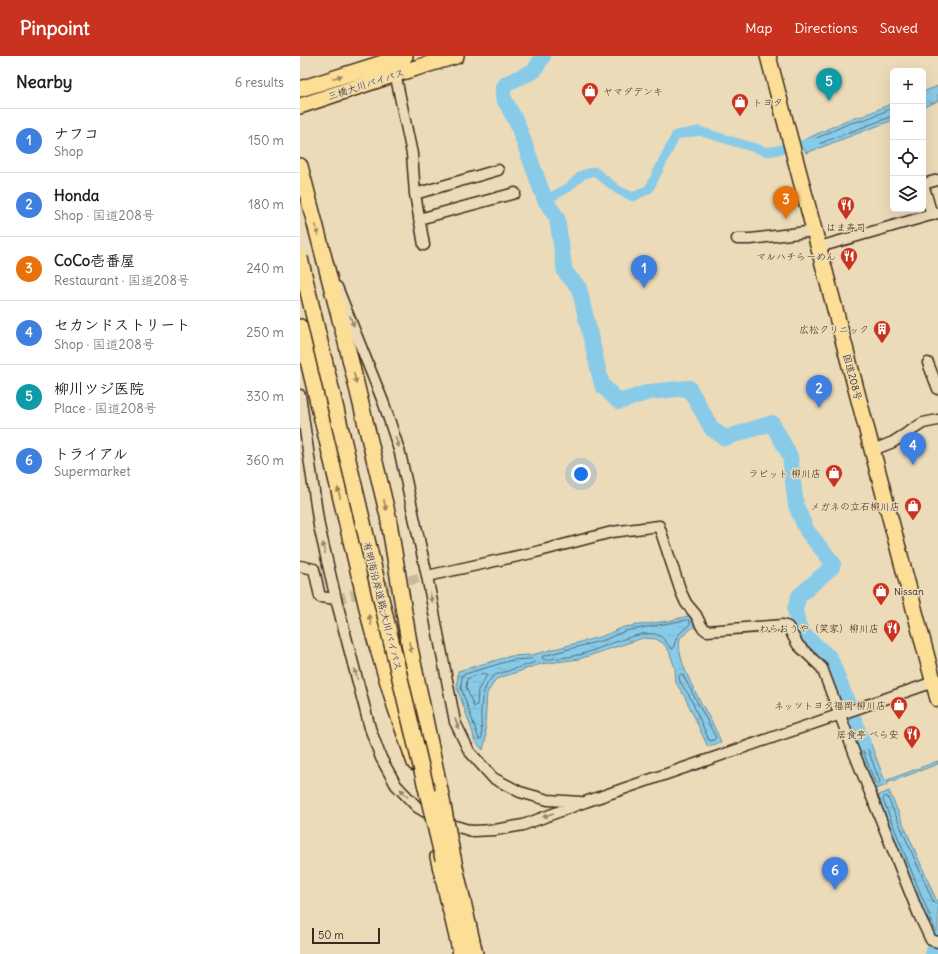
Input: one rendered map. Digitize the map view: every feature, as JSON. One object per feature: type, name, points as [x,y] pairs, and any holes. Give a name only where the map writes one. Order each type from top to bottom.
[{"type":"highway","name":"三橋大川バイパス","points":[[300,106],[456,56]]},
{"type":"highway","name":"国道208号","points":[[768,56],[938,699]]},
{"type":"highway","name":"三橋大川バイパス","points":[[300,89],[396,57]]},
{"type":"highway","points":[[300,166],[325,259],[388,516],[410,648],[441,795],[445,858],[474,954]]},
{"type":"highway","name":"有明海沿岸道路;大川バイパス","points":[[300,258],[445,858],[466,954]]},
{"type":"highway","name":"有明海沿岸道路;大川バイパス","points":[[300,278],[415,764],[423,794],[445,858],[461,954]]},
{"type":"highway","points":[[300,327],[372,629],[399,718],[415,764]]},
{"type":"street","points":[[396,57],[396,74],[412,154],[415,194],[424,245]]},
{"type":"street","points":[[415,194],[498,170]]},
{"type":"street","points":[[819,247],[935,214],[924,184],[938,180]]},
{"type":"street","points":[[419,219],[515,193]]},
{"type":"street","points":[[737,239],[751,239],[814,231]]},
{"type":"street","points":[[325,259],[379,390],[400,453],[427,576],[455,722],[469,751],[493,778],[520,792],[548,800],[585,802]]},
{"type":"street","points":[[928,363],[938,389]]},
{"type":"street","points":[[300,395],[319,526],[336,599],[370,728],[381,758],[396,785],[417,807],[442,822],[472,831],[495,830],[523,824],[934,682]]},
{"type":"street","points":[[872,450],[893,442],[924,423],[938,420]]},
{"type":"street","points":[[427,576],[536,552],[612,532],[659,526],[681,592],[686,603],[702,627],[707,631],[783,625],[788,627],[798,645],[822,668],[855,755],[920,915],[935,941]]},
{"type":"street","points":[[300,566],[314,569],[320,597],[336,599]]},
{"type":"water","points":[[938,86],[938,101],[926,106],[926,91]]},
{"type":"water","points":[[890,104],[890,121],[806,153],[802,141],[849,119],[863,116]]},
{"type":"water","points":[[692,615],[696,625],[680,638],[682,662],[694,690],[721,742],[708,747],[685,697],[676,683],[675,668],[669,651],[663,643],[656,639],[643,638],[579,659],[541,664],[496,679],[487,693],[485,724],[486,738],[483,750],[474,740],[473,733],[457,688],[458,671],[511,656],[532,655],[603,636],[624,627],[668,621]]},
{"type":"water","points":[[862,721],[885,781],[938,761],[938,764],[887,783],[887,785],[873,790],[849,726]]},
{"type":"water","points":[[889,791],[938,904],[938,937],[933,936],[877,796]]},
{"type":"waterway","points":[[543,56],[534,71],[507,83],[503,89],[503,97],[517,123],[545,200],[557,218],[565,272],[579,288],[602,385],[619,402],[649,392],[689,388],[712,429],[725,438],[772,423],[790,456],[796,506],[807,531],[833,563],[832,567],[799,596],[795,609],[798,625],[805,636],[830,658],[863,743]]},
{"type":"waterway","points":[[545,200],[568,188],[582,175],[594,171],[618,190],[633,197],[649,189],[676,135],[699,131],[768,152],[815,142]]},
{"type":"waterway","points":[[933,954],[938,939]]},
{"type":"tunnel","points":[[336,599],[427,576]]},
{"type":"place","name":"柳川ツジ医院","points":[[829,101]]},
{"type":"place","name":"ヤマダデンキ","points":[[590,106]]},
{"type":"place","name":"トヨタ","points":[[740,117]]},
{"type":"place","name":"CoCo壱番屋","points":[[786,219]]},
{"type":"place","name":"はま寿司","points":[[846,220]]},
{"type":"place","name":"マルハチらーめん","points":[[849,271]]},
{"type":"place","name":"ナフコ","points":[[644,288]]},
{"type":"place","name":"広松クリニック","points":[[882,344]]},
{"type":"place","name":"Honda","points":[[819,408]]},
{"type":"place","name":"セカンドストリート","points":[[913,465]]},
{"type":"place","name":"ラビット 柳川店","points":[[834,488]]},
{"type":"place","name":"メガネの立石柳川店","points":[[913,521]]},
{"type":"place","name":"Nissan","points":[[881,606]]},
{"type":"place","name":"わらおうや（笑家）柳川店","points":[[892,643]]},
{"type":"place","name":"ネッツトヨタ福岡 柳川店","points":[[899,720]]},
{"type":"place","name":"居食亭 べら安","points":[[912,749]]},
{"type":"place","name":"トライアル","points":[[835,890]]}]
